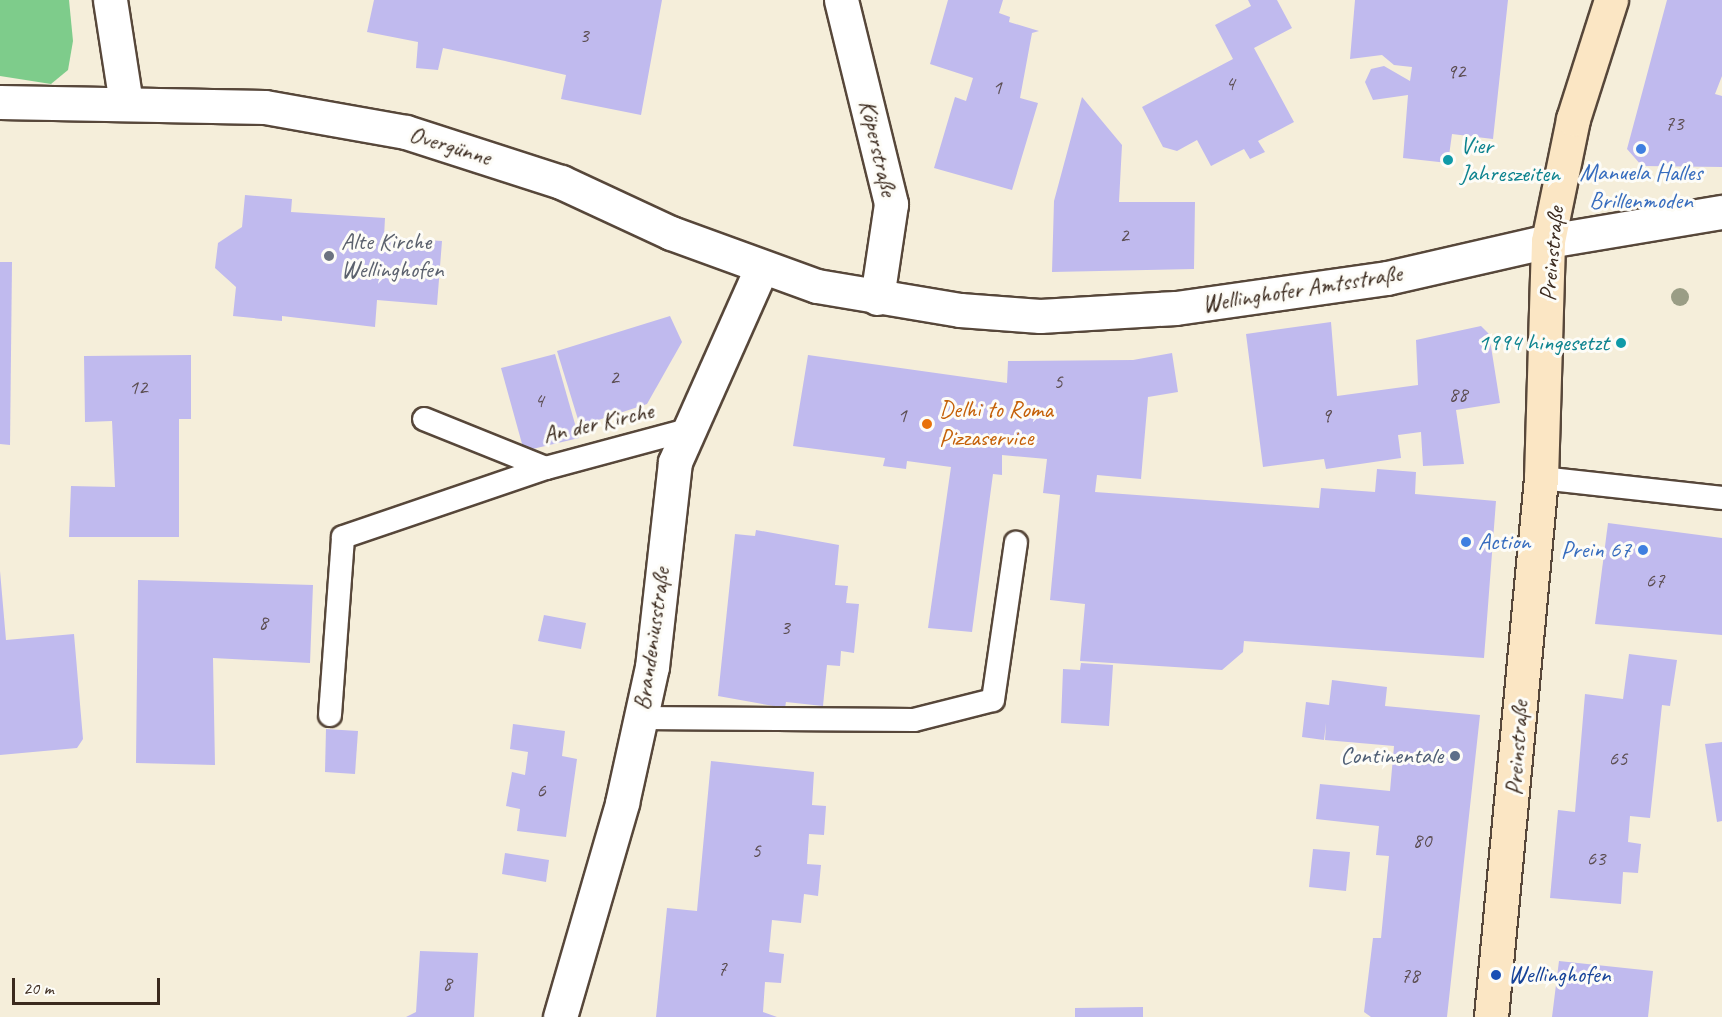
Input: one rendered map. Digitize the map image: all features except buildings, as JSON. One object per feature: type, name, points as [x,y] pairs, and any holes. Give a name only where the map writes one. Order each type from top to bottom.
[{"type":"street","points":[[110,0],[126,103]]},
{"type":"street","name":"Preinstraße","points":[[1491,1017],[1541,478],[1548,241],[1567,143],[1611,0]]},
{"type":"street","name":"Köperstraße","points":[[849,8],[891,204],[877,298]]},
{"type":"street","name":"Overgünne","points":[[0,102],[265,107],[406,132],[561,182],[761,269],[877,298]]},
{"type":"street","name":"Wellinghofer Amtsstraße","points":[[877,298],[960,310],[1106,316],[1387,278],[1548,241],[1722,212]]},
{"type":"street","name":"Brandeniusstraße","points":[[560,1017],[652,667],[675,462],[684,431],[761,269]]},
{"type":"lane","name":"An der Kirche","points":[[424,419],[546,468],[684,431]]},
{"type":"lane","points":[[330,715],[343,537],[546,468]]},
{"type":"lane","points":[[1541,478],[1722,498]]},
{"type":"lane","points":[[640,718],[914,720],[993,700],[1016,543]]},
{"type":"green space","points":[[0,0],[69,0],[73,41],[68,70],[51,84],[0,76]]},
{"type":"place","name":"Manuela Halles Brillenmoden","points":[[1641,149]]},
{"type":"place","name":"Vier Jahreszeiten","points":[[1448,160]]},
{"type":"place","name":"Alte Kirche Wellinghofen","points":[[329,256]]},
{"type":"place","name":"1994 hingesetzt","points":[[1621,343]]},
{"type":"place","name":"Delhi to Roma Pizzaservice","points":[[927,424]]},
{"type":"place","name":"Action","points":[[1466,542]]},
{"type":"place","name":"Prein 67","points":[[1643,550]]},
{"type":"place","name":"Continentale","points":[[1455,756]]},
{"type":"place","name":"Wellinghofen","points":[[1496,975]]}]
